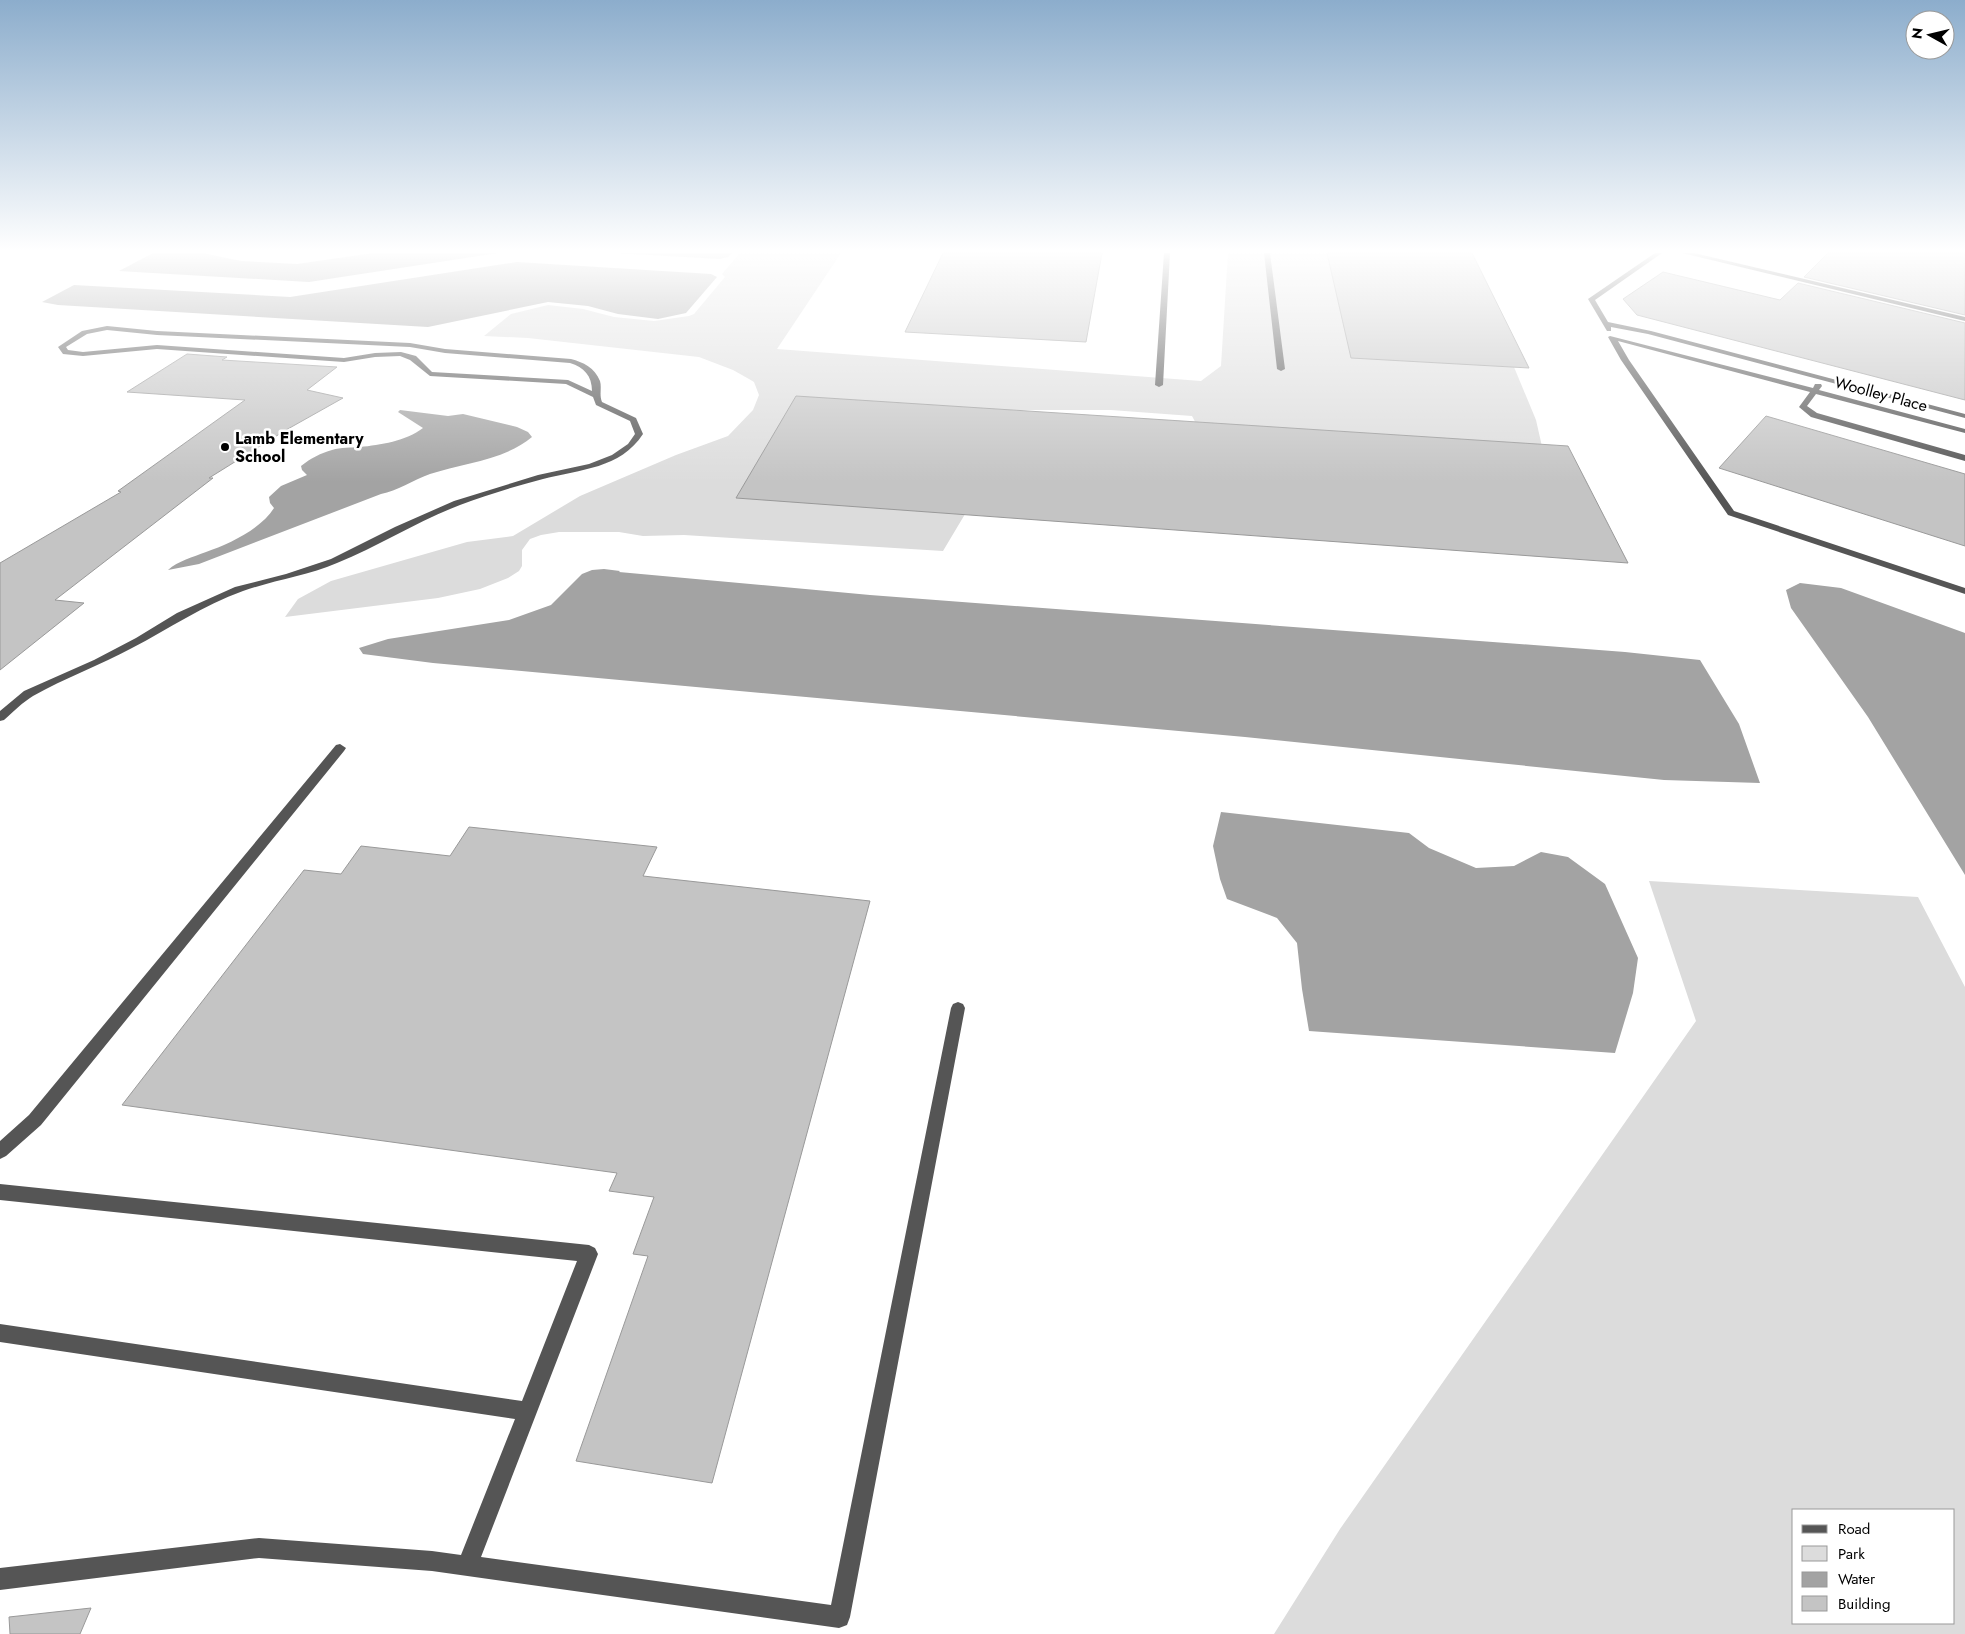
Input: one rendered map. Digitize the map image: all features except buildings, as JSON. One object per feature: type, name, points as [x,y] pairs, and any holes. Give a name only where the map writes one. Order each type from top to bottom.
[{"type":"street","points":[[90,329],[71,339],[62,347],[66,352],[83,354],[157,347],[344,360],[375,354],[400,354],[413,358],[430,374],[568,382],[596,396]]},
{"type":"street","points":[[0,717],[28,694],[98,662],[140,640],[181,615],[239,589],[334,561],[398,528],[457,503],[541,477],[591,466],[615,457],[632,446],[640,434],[633,420],[599,403],[596,396],[596,381],[584,365],[571,361],[445,351],[410,345],[360,344],[135,329]]},
{"type":"street","points":[[1159,385],[1162,329]]},
{"type":"street","points":[[1276,329],[1281,369]]},
{"type":"street","points":[[1608,329],[1625,360],[1731,513],[1965,591]]},
{"type":"street","points":[[1634,329],[1965,416]]},
{"type":"street","name":"Woolley Place","points":[[1612,337],[1965,431]]},
{"type":"street","points":[[1825,378],[1813,390],[1803,407],[1814,415],[1965,458]]},
{"type":"street","points":[[0,1151],[35,1120],[340,748]]},
{"type":"street","points":[[0,1579],[258,1548],[432,1561],[838,1617],[958,1008]]},
{"type":"street","points":[[0,1192],[589,1254],[467,1567]]},
{"type":"street","points":[[0,1333],[528,1412]]},
{"type":"green space","points":[[492,329],[790,329],[777,349],[1201,381],[1221,366],[1223,329],[1498,329],[1536,420],[1553,495],[1200,431],[1192,416],[1111,410],[1006,410],[992,469],[943,551],[684,535],[643,536],[619,532],[559,532],[530,539],[522,550],[522,566],[519,571],[508,578],[480,589],[438,598],[285,617],[298,599],[331,581],[467,542],[513,536],[580,496],[676,455],[728,436],[753,410],[759,395],[754,382],[733,370],[699,357],[528,338],[484,336]]},
{"type":"green space","points":[[1649,881],[1918,897],[1965,987],[1965,1634],[1274,1634],[1340,1529],[1696,1021]]},
{"type":"water","points":[[400,410],[448,416],[463,414],[517,427],[528,432],[532,437],[521,445],[497,456],[430,474],[199,564],[168,570],[181,562],[225,545],[261,523],[274,508],[270,503],[269,497],[281,486],[307,475],[301,466],[312,458],[335,449],[393,442],[423,428],[398,412]]},
{"type":"water","points":[[604,569],[619,572],[870,595],[1625,652],[1700,660],[1739,724],[1760,783],[1664,780],[1245,737],[433,663],[363,654],[359,648],[388,639],[509,620],[551,605],[582,574],[592,570]]},
{"type":"water","points":[[1800,583],[1841,588],[1965,633],[1965,875],[1868,717],[1791,608],[1786,590]]},
{"type":"water","points":[[1221,812],[1409,833],[1429,848],[1476,868],[1514,866],[1541,852],[1568,857],[1605,884],[1638,958],[1633,993],[1615,1053],[1309,1031],[1297,943],[1277,918],[1227,899],[1220,879],[1213,846]]},
{"type":"place","name":"Lamb Elementary School","points":[[225,447]]}]
